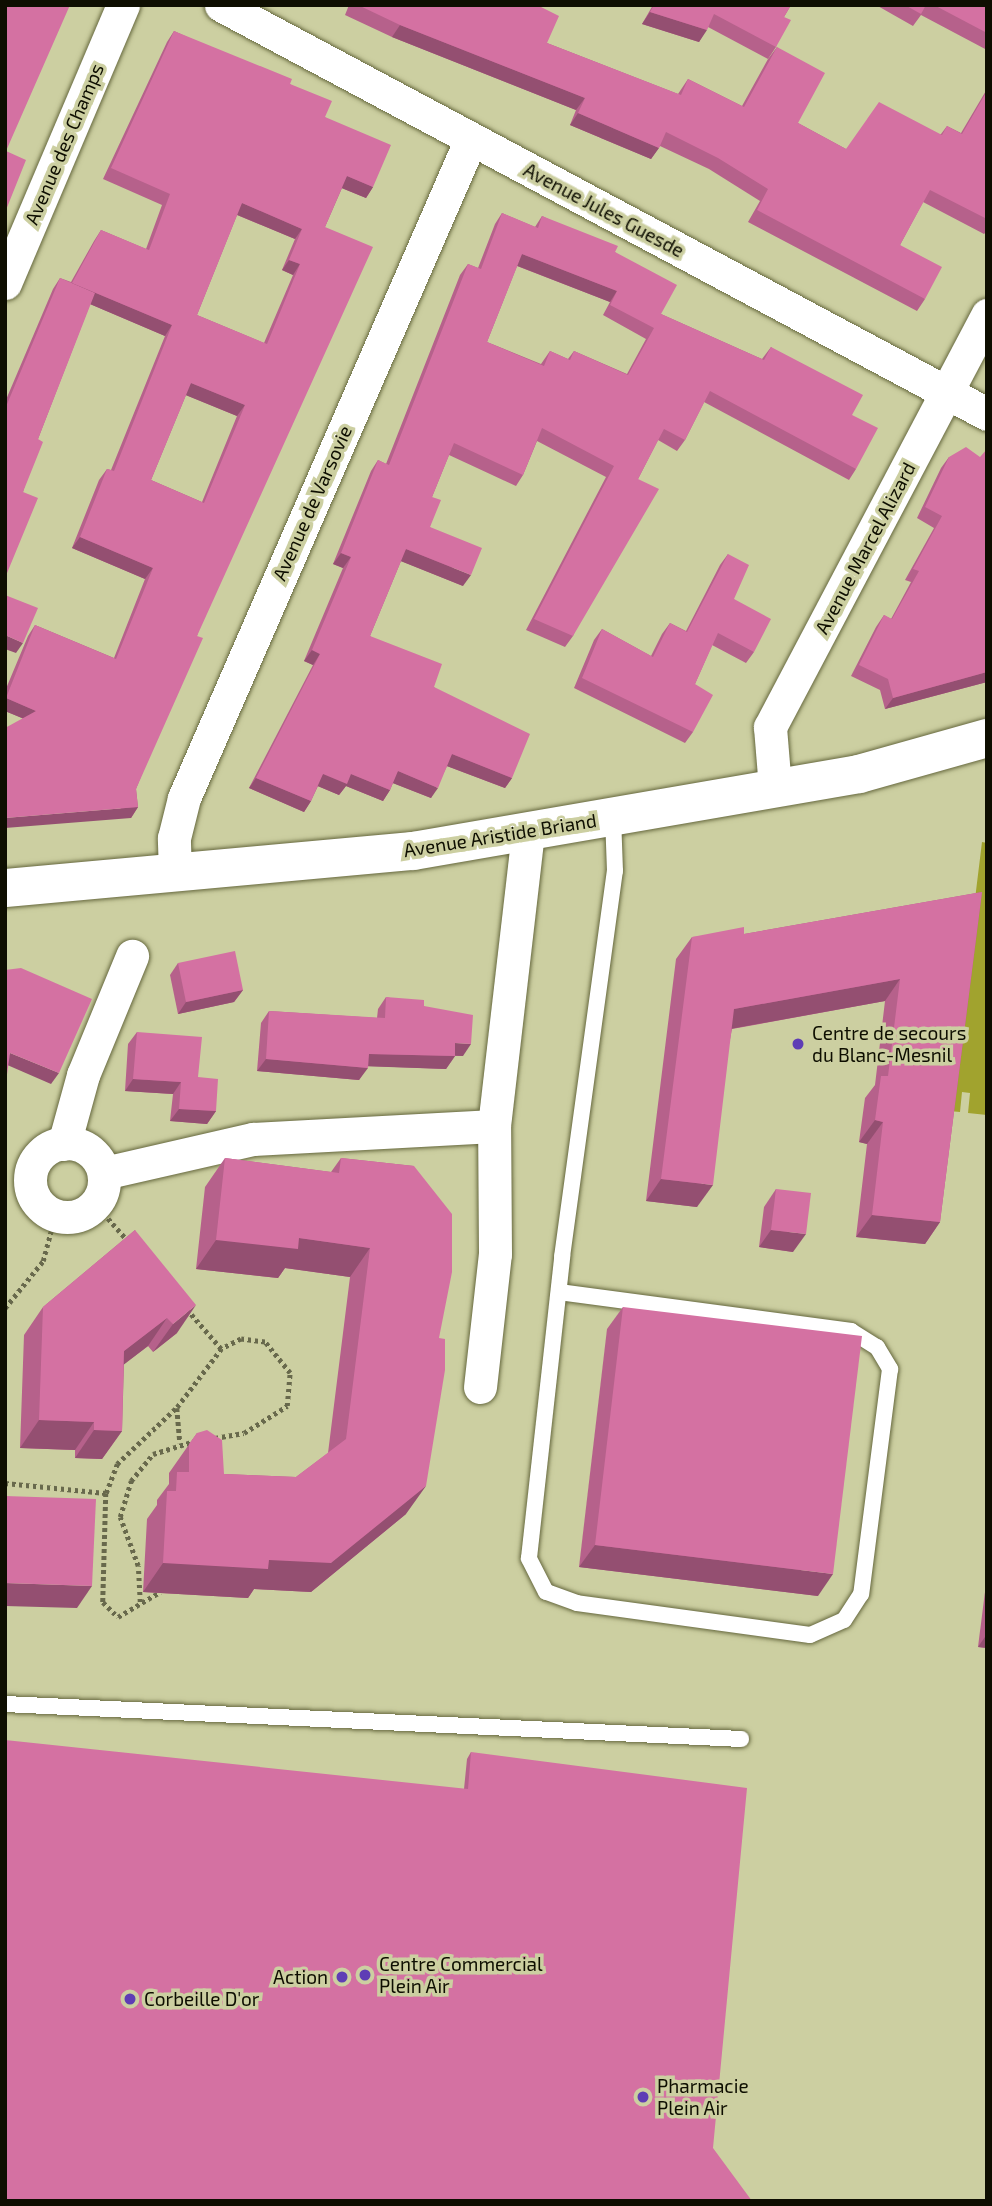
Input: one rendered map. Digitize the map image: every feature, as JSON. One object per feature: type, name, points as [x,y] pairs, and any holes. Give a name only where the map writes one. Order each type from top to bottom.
[{"type":"street","name":"Avenue des Champs","points":[[5,283],[123,5]]},
{"type":"street","name":"Avenue Jules Guesde","points":[[221,5],[987,414]]},
{"type":"street","name":"Avenue de Varsovie","points":[[175,872],[174,838],[184,798],[471,139]]},
{"type":"street","name":"Avenue Marcel Alizard","points":[[775,788],[770,727],[987,315]]},
{"type":"street","name":"Avenue Aristide Briand","points":[[5,888],[413,851],[859,774],[987,738]]},
{"type":"street","points":[[480,1387],[495,1254],[494,1126],[528,831]]},
{"type":"street","points":[[64,1144],[83,1075],[132,956]]},
{"type":"street","points":[[104,1172],[253,1139],[494,1126]]},
{"type":"street","points":[[64,1144],[85,1147],[104,1172],[97,1204],[74,1217],[55,1216],[37,1202],[17,1175],[44,1151],[64,1144]]},
{"type":"lane","points":[[559,1292],[850,1331],[877,1347],[890,1369],[861,1594],[844,1620],[810,1635],[578,1603],[546,1592],[529,1558],[559,1292],[615,871],[613,817]]},
{"type":"lane","points":[[5,1704],[741,1740]]},
{"type":"path","points":[[97,1204],[132,1246]]},
{"type":"path","points":[[5,1308],[43,1261],[55,1216]]},
{"type":"path","points":[[186,1308],[221,1349]]},
{"type":"path","points":[[140,1602],[138,1566],[120,1517],[131,1481],[153,1454],[180,1443],[244,1433],[287,1406],[290,1373],[265,1342],[241,1339],[221,1349],[177,1407],[117,1464],[107,1493],[103,1602],[118,1617],[160,1592]]},
{"type":"path","points":[[177,1407],[180,1443]]},
{"type":"path","points":[[5,1483],[107,1493]]},
{"type":"shaded area","points":[[982,842],[987,843],[987,1115],[968,1113],[970,1093],[962,1092],[960,1112],[949,1111]]},
{"type":"building","points":[[5,5],[70,5],[6,151],[26,160],[6,210]]},
{"type":"building","points":[[358,5],[537,5],[559,16],[547,43],[681,95],[688,79],[744,107],[777,47],[825,73],[798,123],[846,149],[879,102],[942,135],[947,126],[962,134],[987,91],[987,219],[930,190],[900,245],[942,267],[925,299],[757,210],[768,189],[718,158],[666,132],[659,148],[578,113],[585,98],[400,25]]},
{"type":"building","points":[[654,5],[791,5],[784,17],[791,20],[776,47],[714,14],[707,30],[650,12]]},
{"type":"building","points":[[905,5],[926,5],[921,14]]},
{"type":"building","points":[[934,5],[987,5],[987,33]]},
{"type":"building","points":[[174,31],[292,79],[290,84],[332,101],[325,117],[391,145],[373,187],[347,176],[325,227],[373,247],[197,636],[203,638],[136,789],[138,807],[5,818],[5,728],[36,711],[6,698],[35,625],[116,659],[153,568],[80,537],[107,469],[114,471],[172,325],[72,283],[101,230],[149,250],[170,194],[111,168]],"holes":[[[242,203],[302,229],[289,260],[300,264],[267,344],[197,315]],[[191,383],[245,405],[204,503],[151,480]]]},
{"type":"building","points":[[502,213],[538,228],[542,216],[618,246],[615,252],[677,285],[661,314],[764,360],[771,347],[863,395],[852,415],[878,428],[856,469],[710,391],[685,440],[664,429],[638,479],[659,489],[573,636],[534,619],[614,466],[542,428],[523,475],[454,443],[432,497],[441,500],[430,527],[482,548],[471,575],[406,549],[370,636],[442,664],[434,687],[530,734],[512,778],[452,754],[438,788],[398,771],[390,790],[351,774],[347,784],[323,774],[311,801],[256,778],[320,654],[312,650],[351,557],[341,553],[378,460],[389,465],[468,264],[481,269]],"holes":[[[522,254],[617,291],[610,305],[654,328],[628,375],[574,351],[570,360],[550,351],[544,366],[487,342]]]},
{"type":"building","points":[[60,278],[95,293],[38,439],[43,442],[23,492],[38,498],[5,578],[5,409]]},
{"type":"building","points":[[966,447],[980,457],[987,449],[987,672],[893,698],[888,679],[859,665],[884,615],[892,619],[919,571],[913,569],[942,516],[925,507],[949,457]]},
{"type":"building","points":[[728,554],[749,565],[734,599],[771,619],[754,652],[718,633],[695,684],[713,695],[693,732],[582,678],[602,629],[653,657],[670,623],[687,632]]},
{"type":"building","points":[[5,595],[38,608],[23,643],[5,635]]},
{"type":"building","points":[[982,892],[940,1222],[872,1215],[883,1122],[875,1120],[881,1076],[888,1076],[900,979],[734,1009],[713,1185],[661,1179],[692,937],[744,927],[744,934]]},
{"type":"building","points":[[235,951],[243,990],[186,1002],[178,963]]},
{"type":"building","points":[[21,968],[92,999],[59,1073],[10,1053],[5,1089],[5,970]]},
{"type":"building","points":[[386,997],[424,1000],[424,1006],[473,1015],[471,1044],[455,1043],[455,1056],[369,1054],[368,1068],[266,1059],[269,1011],[385,1018]]},
{"type":"building","points":[[137,1032],[202,1037],[198,1077],[218,1079],[216,1111],[179,1109],[181,1082],[133,1079]]},
{"type":"building","points":[[225,1158],[339,1173],[341,1158],[414,1166],[452,1214],[452,1272],[439,1338],[445,1339],[445,1370],[426,1486],[331,1563],[269,1560],[268,1569],[163,1563],[167,1491],[176,1491],[177,1472],[189,1472],[189,1444],[197,1433],[207,1430],[222,1440],[224,1474],[296,1477],[346,1439],[370,1248],[299,1238],[298,1249],[216,1240]]},
{"type":"building","points":[[776,1189],[811,1193],[806,1234],[771,1230]]},
{"type":"building","points":[[135,1230],[196,1305],[173,1324],[167,1318],[124,1351],[122,1431],[94,1430],[94,1422],[39,1420],[43,1307]]},
{"type":"building","points":[[623,1307],[862,1336],[833,1574],[595,1545]]},
{"type":"building","points":[[5,1496],[96,1499],[92,1586],[5,1583]]},
{"type":"building","name":"Centre Commercial Plein Air","points":[[5,1740],[468,1789],[471,1752],[747,1788],[713,2148],[752,2201],[5,2201]]},
{"type":"place","name":"Centre de secours du Blanc-Mesnil","points":[[798,1044]]},
{"type":"place","name":"Centre Commercial Plein Air","points":[[365,1975]]},
{"type":"place","name":"Action","points":[[342,1977]]},
{"type":"place","name":"Corbeille D'or","points":[[130,1999]]},
{"type":"place","name":"Pharmacie Plein Air","points":[[643,2097]]}]
